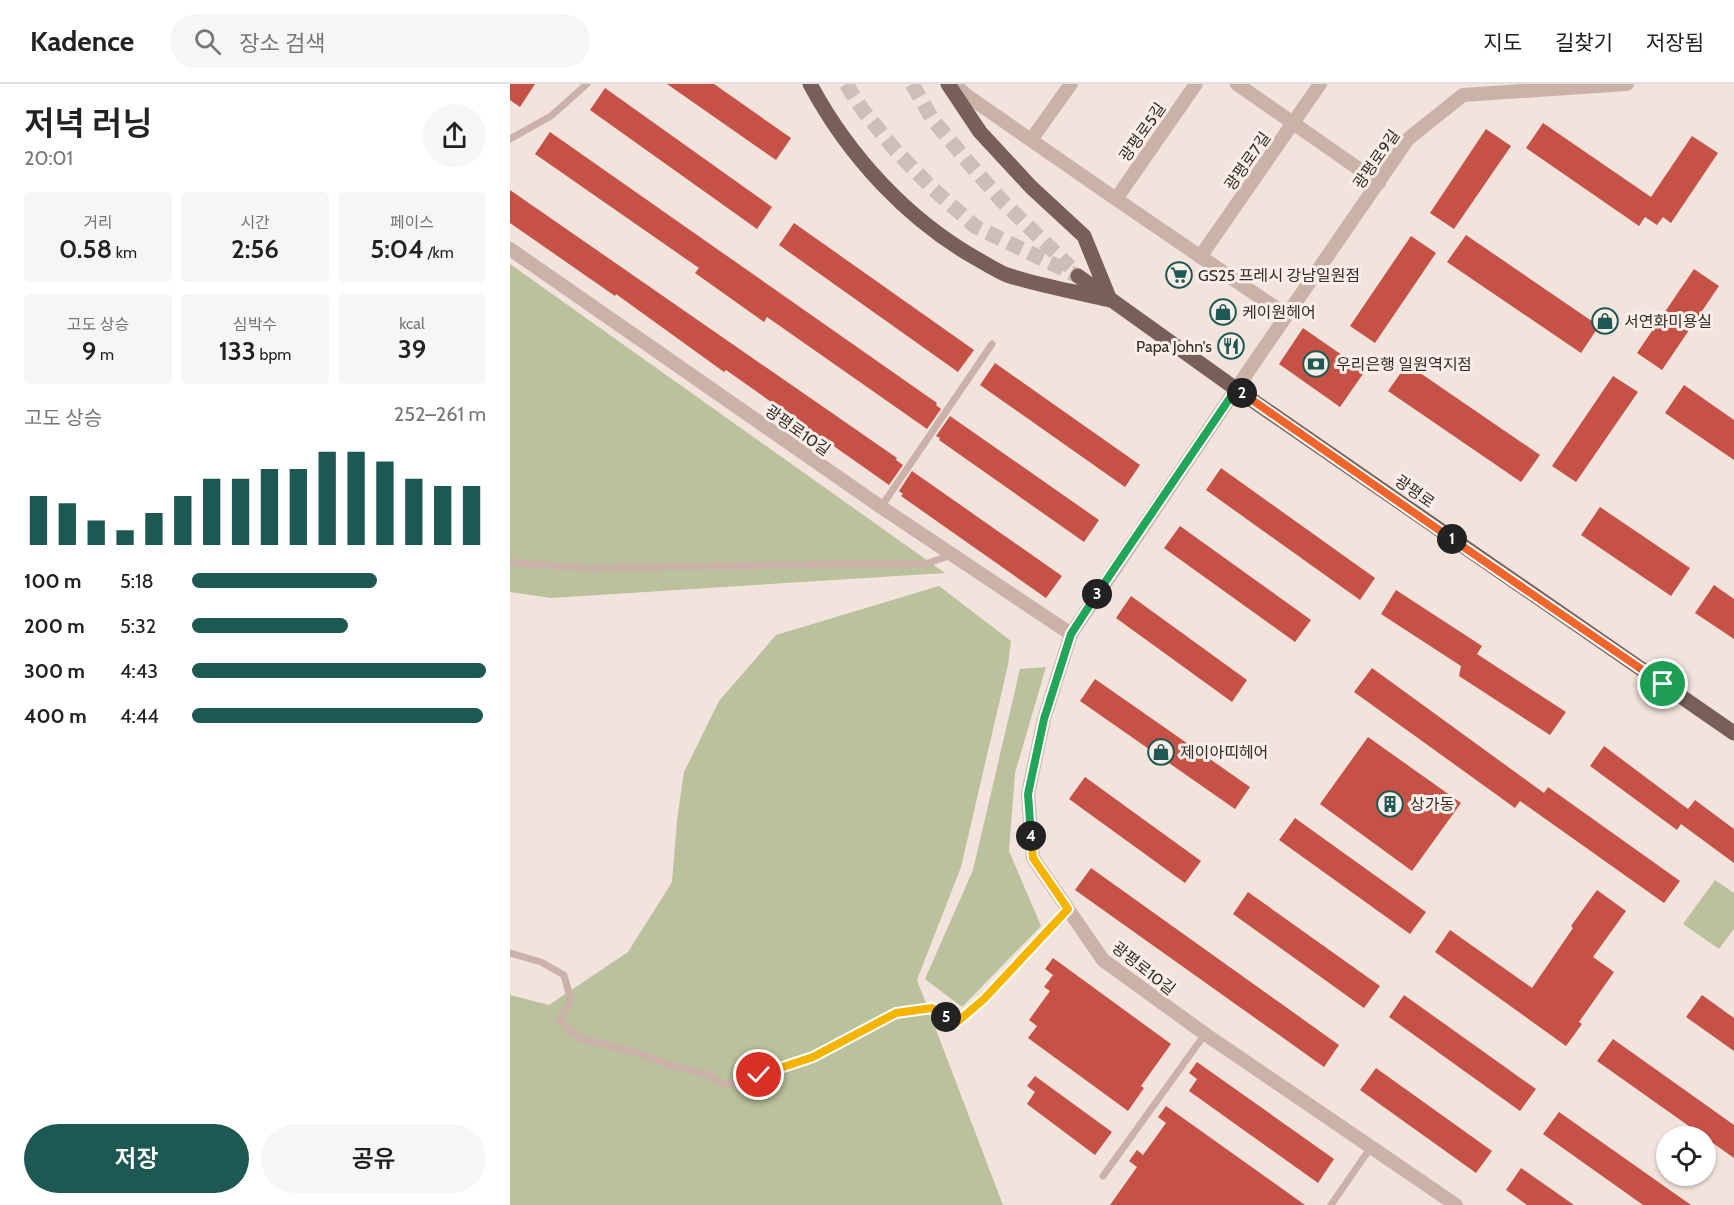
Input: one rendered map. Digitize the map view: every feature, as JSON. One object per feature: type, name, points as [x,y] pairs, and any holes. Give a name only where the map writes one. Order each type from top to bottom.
[{"type":"main road","points":[[810,84],[838,131],[860,160],[912,212],[952,245],[1005,274],[1110,300]]},
{"type":"main road","points":[[948,84],[980,132],[1031,187],[1084,236],[1110,300]]},
{"type":"main road","name":"광평로","points":[[1078,276],[1236,389],[1734,733]]},
{"type":"street","points":[[954,84],[1031,140],[1286,315]]},
{"type":"street","points":[[1031,140],[1071,84]]},
{"type":"street","name":"광평로5길","points":[[1116,199],[1196,84]]},
{"type":"street","points":[[1237,84],[1379,183]]},
{"type":"street","name":"광평로7길","points":[[1200,257],[1320,84]]},
{"type":"street","name":"광평로9길","points":[[1236,389],[1408,139],[1463,95],[1627,84]]},
{"type":"street","name":"광평로10길","points":[[510,249],[881,507],[1071,634]]},
{"type":"street","name":"광평로10길","points":[[1236,389],[1071,634],[1044,719],[1028,794],[1033,858],[1103,960],[1205,1034],[1456,1205]]},
{"type":"lane","points":[[510,139],[551,116],[587,84]]},
{"type":"lane","points":[[881,507],[992,344]]},
{"type":"lane","points":[[510,561],[517,564],[592,568],[925,564],[952,555]]},
{"type":"lane","points":[[510,953],[541,962],[564,975],[571,1001],[559,1020],[579,1038],[710,1075],[722,1085],[813,1057],[896,1013],[932,1008],[956,1023],[984,999],[1068,909]]},
{"type":"lane","points":[[1103,1176],[1205,1034]]},
{"type":"lane","points":[[1330,1205],[1371,1147]]},
{"type":"green space","points":[[510,264],[945,573],[551,598],[510,592]]},
{"type":"green space","points":[[939,586],[1011,641],[1008,665],[961,867],[917,980],[1003,1205],[510,1205],[510,995],[549,1005],[628,952],[672,882],[684,772],[719,701],[776,635]]},
{"type":"green space","points":[[1046,667],[1015,773],[1009,851],[1041,926],[962,1007],[925,979],[973,870],[1020,669]]},
{"type":"green space","points":[[1715,880],[1734,893],[1734,929],[1719,949],[1683,924]]},
{"type":"building","points":[[510,84],[535,84],[520,107],[510,100]]},
{"type":"building","points":[[667,84],[714,84],[791,138],[776,160]]},
{"type":"building","points":[[605,88],[772,207],[757,229],[590,110]]},
{"type":"building","points":[[1543,123],[1651,197],[1692,136],[1718,153],[1671,223],[1663,217],[1657,225],[1645,217],[1639,226],[1526,148]]},
{"type":"building","points":[[1486,129],[1511,146],[1454,229],[1430,213]]},
{"type":"building","points":[[550,132],[937,403],[936,405],[941,409],[927,429],[767,317],[764,322],[695,273],[699,268],[535,154]]},
{"type":"building","points":[[510,190],[897,458],[896,460],[903,465],[889,485],[726,370],[724,372],[616,294],[615,296],[510,223]]},
{"type":"building","points":[[794,223],[974,350],[958,372],[779,245]]},
{"type":"building","points":[[1466,235],[1599,326],[1581,353],[1447,262]]},
{"type":"building","points":[[1411,236],[1436,253],[1375,343],[1350,326]]},
{"type":"building","points":[[1694,269],[1719,286],[1662,370],[1637,353]]},
{"type":"building","points":[[1303,328],[1365,371],[1340,407],[1279,364]]},
{"type":"building","points":[[995,363],[1140,465],[1125,487],[980,385]]},
{"type":"building","points":[[1407,364],[1540,455],[1521,482],[1388,391]]},
{"type":"building","points":[[1613,376],[1638,392],[1576,482],[1552,466]]},
{"type":"building","points":[[1684,385],[1734,420],[1734,460],[1665,413]]},
{"type":"building","points":[[950,416],[1099,520],[1084,542],[939,440],[940,438],[936,436]]},
{"type":"building","points":[[1221,468],[1375,578],[1360,600],[1206,490]]},
{"type":"building","points":[[912,471],[1062,576],[1046,598],[901,496],[903,494],[899,491]]},
{"type":"building","points":[[1600,507],[1690,568],[1671,596],[1581,535]]},
{"type":"building","points":[[1180,526],[1311,620],[1295,642],[1164,548]]},
{"type":"building","points":[[1714,585],[1734,599],[1734,639],[1695,613]]},
{"type":"building","points":[[1396,590],[1482,646],[1477,654],[1566,712],[1550,735],[1459,676],[1461,666],[1381,614]]},
{"type":"building","points":[[1131,596],[1247,680],[1232,702],[1116,618]]},
{"type":"building","points":[[1372,668],[1544,793],[1548,787],[1680,881],[1664,903],[1520,801],[1515,808],[1354,692]]},
{"type":"building","points":[[1095,679],[1250,787],[1235,809],[1080,701]]},
{"type":"building","name":"상가동","points":[[1368,737],[1461,803],[1412,871],[1320,804]]},
{"type":"building","points":[[1604,746],[1688,809],[1695,800],[1734,829],[1734,863],[1681,824],[1677,830],[1590,766]]},
{"type":"building","points":[[1085,777],[1201,861],[1185,883],[1069,799]]},
{"type":"building","points":[[1295,818],[1426,912],[1410,934],[1279,840]]},
{"type":"building","points":[[1091,868],[1339,1045],[1324,1067],[1075,890]]},
{"type":"building","points":[[1597,890],[1626,911],[1593,957],[1614,972],[1579,1022],[1582,1024],[1566,1046],[1435,952],[1450,930],[1532,988]]},
{"type":"building","points":[[1248,892],[1380,986],[1364,1008],[1233,914]]},
{"type":"building","points":[[1053,958],[1171,1044],[1141,1086],[1144,1088],[1128,1111],[1028,1038],[1037,1026],[1029,1020],[1050,991],[1044,987],[1053,975],[1045,969]]},
{"type":"building","points":[[1404,995],[1536,1089],[1520,1111],[1389,1017]]},
{"type":"building","points":[[1702,995],[1734,1018],[1734,1051],[1686,1017]]},
{"type":"building","points":[[1613,1039],[1734,1125],[1734,1158],[1716,1145],[1716,1126],[1689,1126],[1597,1061]]},
{"type":"building","points":[[1197,1062],[1334,1159],[1318,1183],[1189,1091],[1197,1079],[1189,1073]]},
{"type":"building","points":[[1376,1068],[1492,1151],[1476,1173],[1360,1090]]},
{"type":"building","points":[[1035,1076],[1112,1132],[1095,1155],[1027,1104],[1035,1092],[1027,1086]]},
{"type":"building","points":[[1166,1106],[1305,1205],[1110,1205],[1137,1167],[1129,1161],[1137,1150],[1143,1155],[1166,1123],[1158,1117]]},
{"type":"building","points":[[1559,1112],[1656,1180],[1656,1186],[1664,1186],[1691,1205],[1643,1205],[1543,1134]]},
{"type":"building","points":[[1521,1168],[1574,1205],[1527,1205],[1506,1190]]},
{"type":"tunnel","points":[[846,84],[862,109],[896,151],[933,189],[976,227],[1078,276]]},
{"type":"tunnel","points":[[912,84],[933,120],[968,162],[1001,200],[1070,267]]},
{"type":"place","name":"GS25 프레시 강남일원점","points":[[1179,275]]},
{"type":"place","name":"케이원헤어","points":[[1223,312]]},
{"type":"place","name":"서연화미용실","points":[[1605,321]]},
{"type":"place","name":"Papa John's","points":[[1231,346]]},
{"type":"place","name":"우리은행 일원역지점","points":[[1316,364]]},
{"type":"place","name":"제이아띠헤어","points":[[1161,752]]},
{"type":"place","name":"상가동","points":[[1390,804]]},
{"type":"route","points":[[759,1075],[813,1057],[863,1028],[896,1013],[932,1008],[956,1023],[984,999],[1068,909],[1033,858],[1028,794],[1044,719],[1071,634],[1236,389],[1663,684]]}]
